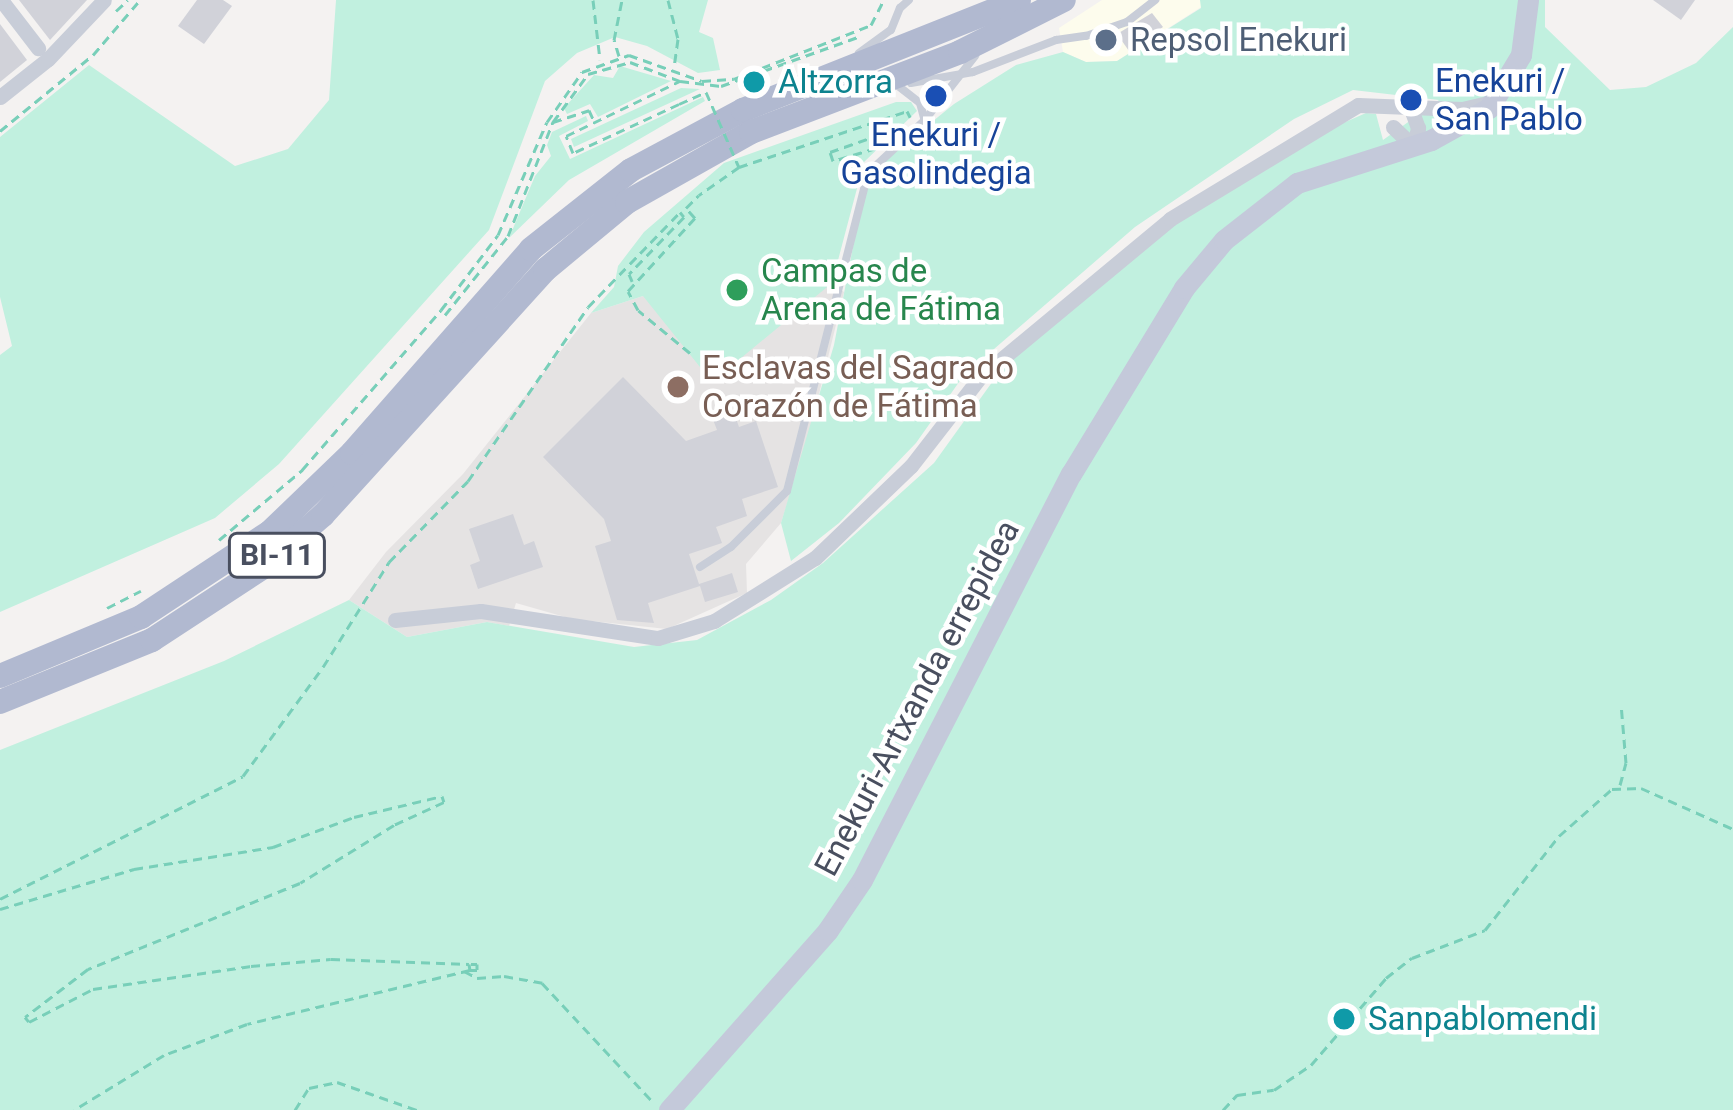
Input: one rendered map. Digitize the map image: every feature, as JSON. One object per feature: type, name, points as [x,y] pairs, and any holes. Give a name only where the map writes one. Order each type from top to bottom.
[{"type":"main road","name":"BI-11","points":[[0,676],[141,617],[248,548],[352,452],[495,286],[566,217],[680,140],[1019,0]]},
{"type":"main road","name":"BI-11","points":[[0,702],[152,640],[262,568],[323,515],[545,270],[627,202],[751,132],[889,83],[995,37],[1064,0]]},
{"type":"street","points":[[2,0],[38,48]]},
{"type":"street","points":[[0,97],[48,59],[104,0]]},
{"type":"street","points":[[1400,115],[1462,109],[1498,98],[1521,55],[1528,0]]},
{"type":"street","name":"Enekuri-Artxanda errepidea","points":[[669,1110],[828,930],[862,880],[1071,474],[1184,288],[1225,240],[1272,199],[1336,167],[1454,130],[1498,98]]},
{"type":"street","points":[[394,620],[481,611],[658,638],[743,607],[814,558],[911,466],[980,377],[1154,230],[1358,105],[1376,102],[1418,128],[1413,146]]},
{"type":"street","points":[[1400,115],[1413,146]]},
{"type":"street","points":[[1388,152],[1400,115]]},
{"type":"lane","points":[[809,84],[891,30],[909,0]]},
{"type":"lane","points":[[889,83],[958,75],[1127,22],[1155,0]]},
{"type":"lane","points":[[700,566],[731,547],[787,491],[868,173],[924,121],[958,75],[995,37]]},
{"type":"lane","points":[[889,83],[920,103],[924,121]]},
{"type":"path","points":[[0,131],[93,55],[140,0]]},
{"type":"path","points":[[593,0],[600,62]]},
{"type":"path","points":[[620,57],[614,40],[622,0]]},
{"type":"path","points":[[668,0],[678,39],[674,70]]},
{"type":"path","points":[[211,546],[302,470],[441,310],[498,235],[547,122],[572,82],[600,62],[620,57],[643,57],[702,81],[734,79],[871,25],[884,0]]},
{"type":"path","points":[[683,75],[674,86],[566,136],[573,153],[706,92],[739,167]]},
{"type":"path","points":[[547,122],[589,110],[595,123]]},
{"type":"path","points":[[690,353],[638,310],[628,291],[632,281],[695,218],[686,208],[739,167],[907,111],[910,116],[900,141],[833,161],[830,152],[886,132],[882,121]]},
{"type":"path","points":[[0,899],[243,776],[323,668],[388,562],[432,512],[468,481],[588,307],[680,212],[684,217],[629,274],[632,281]]},
{"type":"path","points":[[106,608],[148,587]]},
{"type":"path","points":[[1223,1110],[1237,1095],[1274,1090],[1311,1065],[1386,978],[1412,958],[1486,929],[1559,836],[1619,786],[1626,763],[1621,704]]},
{"type":"path","points":[[1619,786],[1640,788],[1733,829]]},
{"type":"path","points":[[0,909],[134,869],[273,847],[354,817],[442,796],[444,802],[289,889],[88,969],[26,1017],[29,1022],[92,989],[251,966],[331,959],[468,968]]},
{"type":"path","points":[[74,1110],[164,1055],[229,1030],[468,968]]},
{"type":"path","points":[[468,968],[469,977],[542,983],[658,1110]]},
{"type":"path","points":[[295,1110],[309,1088],[337,1082],[416,1110]]},
{"type":"shaded area","name":"Repsol Enekuri","points":[[1102,0],[1201,0],[1201,7],[1117,61],[1086,62],[1063,52],[1059,28]]},
{"type":"shaded area","name":"Esclavas del Sagrado Corazón de Fátima","points":[[835,272],[832,283],[844,292],[809,435],[781,523],[746,564],[747,593],[667,629],[572,619],[516,603],[509,626],[487,622],[407,637],[349,600],[386,552],[463,474],[591,313],[643,296]]},
{"type":"green space","points":[[336,0],[708,0],[699,32],[713,38],[720,70],[698,73],[647,46],[615,37],[577,53],[545,81],[489,230],[279,464],[215,518],[0,612],[0,355],[12,346],[0,297],[0,137],[89,65],[235,166],[288,149],[329,100]]},
{"type":"green space","points":[[1200,0],[1545,0],[1545,27],[1610,90],[1646,87],[1696,63],[1733,27],[1733,1110],[0,1110],[0,750],[224,661],[349,600],[407,637],[487,622],[634,647],[697,640],[771,600],[823,563],[934,463],[1003,367],[1165,232],[1276,155],[1334,127],[1366,113],[1376,114],[1383,140],[1439,100],[1353,90],[1294,119],[1135,227],[964,375],[916,443],[839,523],[791,561],[781,523],[834,345],[863,195],[874,169],[954,104],[1016,65],[1063,52],[1086,62],[1117,61],[1201,8]]},
{"type":"green space","points":[[620,66],[671,81],[598,117],[590,104],[567,114],[564,108],[594,75],[613,78]]},
{"type":"green space","points":[[681,88],[700,89],[574,147],[571,139]]},
{"type":"green space","points":[[703,97],[705,101],[569,180],[509,238],[535,176],[551,156],[547,145],[552,132],[586,116],[588,121],[559,136],[570,159]]},
{"type":"green space","points":[[896,102],[911,102],[917,111],[864,162],[832,283],[712,382],[643,296],[591,313],[614,287],[618,266],[644,232],[724,163]]},
{"type":"building","points":[[19,0],[87,0],[50,40]]},
{"type":"building","points":[[197,0],[223,0],[232,6],[204,44],[178,26]]},
{"type":"building","points":[[1653,0],[1695,0],[1681,20]]},
{"type":"building","points":[[1152,13],[1163,27],[1129,51],[1117,34]]},
{"type":"building","points":[[0,24],[27,60],[0,82]]},
{"type":"building","points":[[623,377],[686,441],[717,430],[712,417],[733,410],[739,427],[756,421],[778,487],[742,499],[747,516],[716,527],[722,543],[689,554],[699,584],[732,573],[738,592],[705,602],[700,586],[648,603],[654,623],[617,620],[595,546],[611,541],[604,519],[543,457]]},
{"type":"building","points":[[513,514],[524,545],[534,541],[543,567],[478,589],[470,565],[480,561],[469,529]]},
{"type":"place","name":"Repsol Enekuri","points":[[1106,40]]},
{"type":"place","name":"Altzorra","points":[[754,82]]},
{"type":"place","name":"Enekuri / Gasolindegia","points":[[936,96]]},
{"type":"place","name":"Enekuri / San Pablo","points":[[1411,100]]},
{"type":"place","name":"Campas de Arena de Fátima","points":[[737,290]]},
{"type":"place","name":"Esclavas del Sagrado Corazón de Fátima","points":[[678,387]]},
{"type":"place","name":"Sanpablomendi","points":[[1344,1019]]}]
